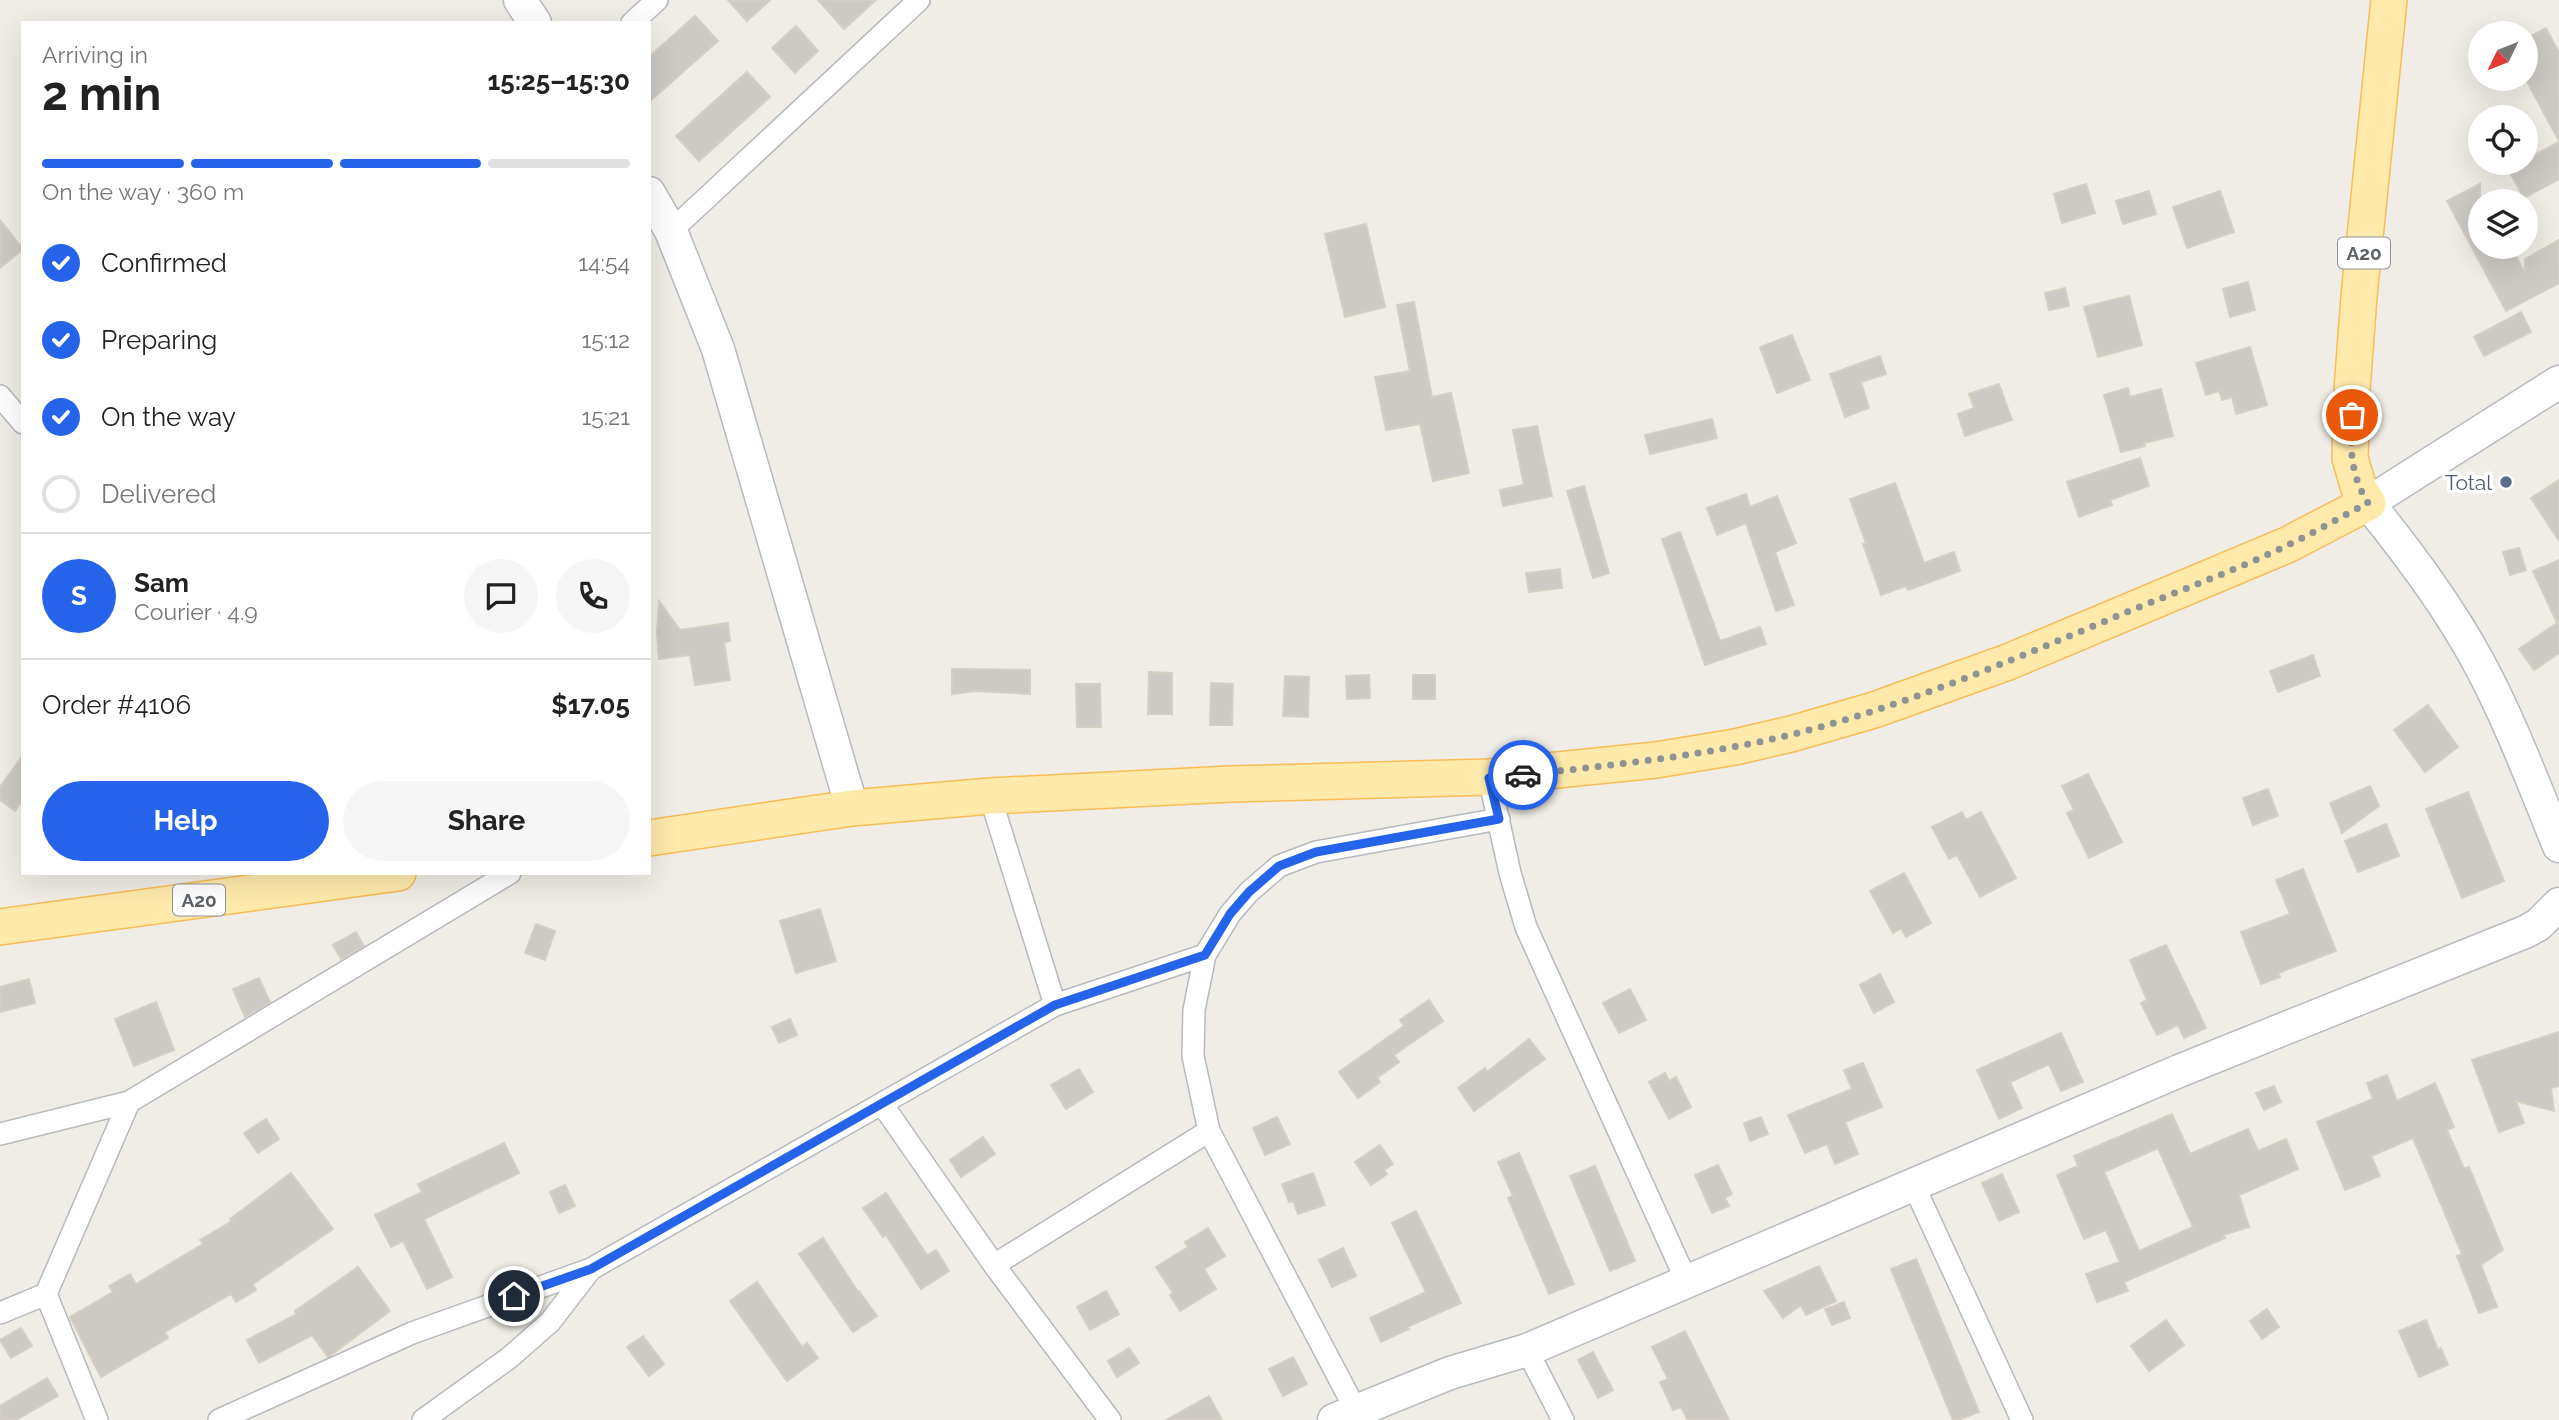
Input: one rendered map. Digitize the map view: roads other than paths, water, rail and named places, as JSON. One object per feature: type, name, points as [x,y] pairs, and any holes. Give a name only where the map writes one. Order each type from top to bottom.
[{"type":"main road","name":"A20","points":[[2368,503],[2359,489],[2350,458],[2352,402],[2389,0]]},
{"type":"main road","points":[[651,838],[852,808],[990,796],[1231,784],[1489,778],[1699,754],[1791,734],[1874,710],[2008,662],[2233,569],[2287,545],[2368,503]]},
{"type":"main road","name":"A20","points":[[0,927],[383,875]]},
{"type":"street","points":[[520,0],[534,21]]},
{"type":"street","points":[[634,21],[657,0]]},
{"type":"street","points":[[671,230],[919,0]]},
{"type":"street","points":[[651,196],[671,230],[691,275],[718,349],[852,808]]},
{"type":"street","points":[[2559,382],[2368,503],[2410,557],[2480,664],[2512,730],[2559,846]]},
{"type":"street","points":[[0,396],[21,421]]},
{"type":"street","points":[[0,406],[21,422]]},
{"type":"street","points":[[1489,778],[1510,873],[1526,926],[1687,1282]]},
{"type":"street","points":[[990,796],[1055,1005]]},
{"type":"street","points":[[1499,819],[1316,852],[1279,866],[1249,892],[1230,914],[1205,955],[1194,1010],[1193,1056],[1209,1131],[1351,1417],[1450,1373],[1527,1350],[2179,1071],[2525,932],[2538,925],[2559,904]]},
{"type":"street","points":[[0,1133],[129,1102],[506,875]]},
{"type":"street","points":[[219,1420],[412,1333],[591,1269],[1055,1005],[1205,955]]},
{"type":"street","points":[[0,1313],[46,1294],[129,1102]]},
{"type":"street","points":[[882,1104],[994,1265],[1110,1420]]},
{"type":"street","points":[[994,1265],[1209,1131]]},
{"type":"street","points":[[1914,1186],[2022,1420]]},
{"type":"street","points":[[423,1420],[509,1358],[550,1322],[591,1269]]},
{"type":"street","points":[[46,1294],[97,1420]]},
{"type":"street","points":[[1527,1350],[1563,1420]]},
{"type":"place","name":"Total","points":[[2506,482]]}]
